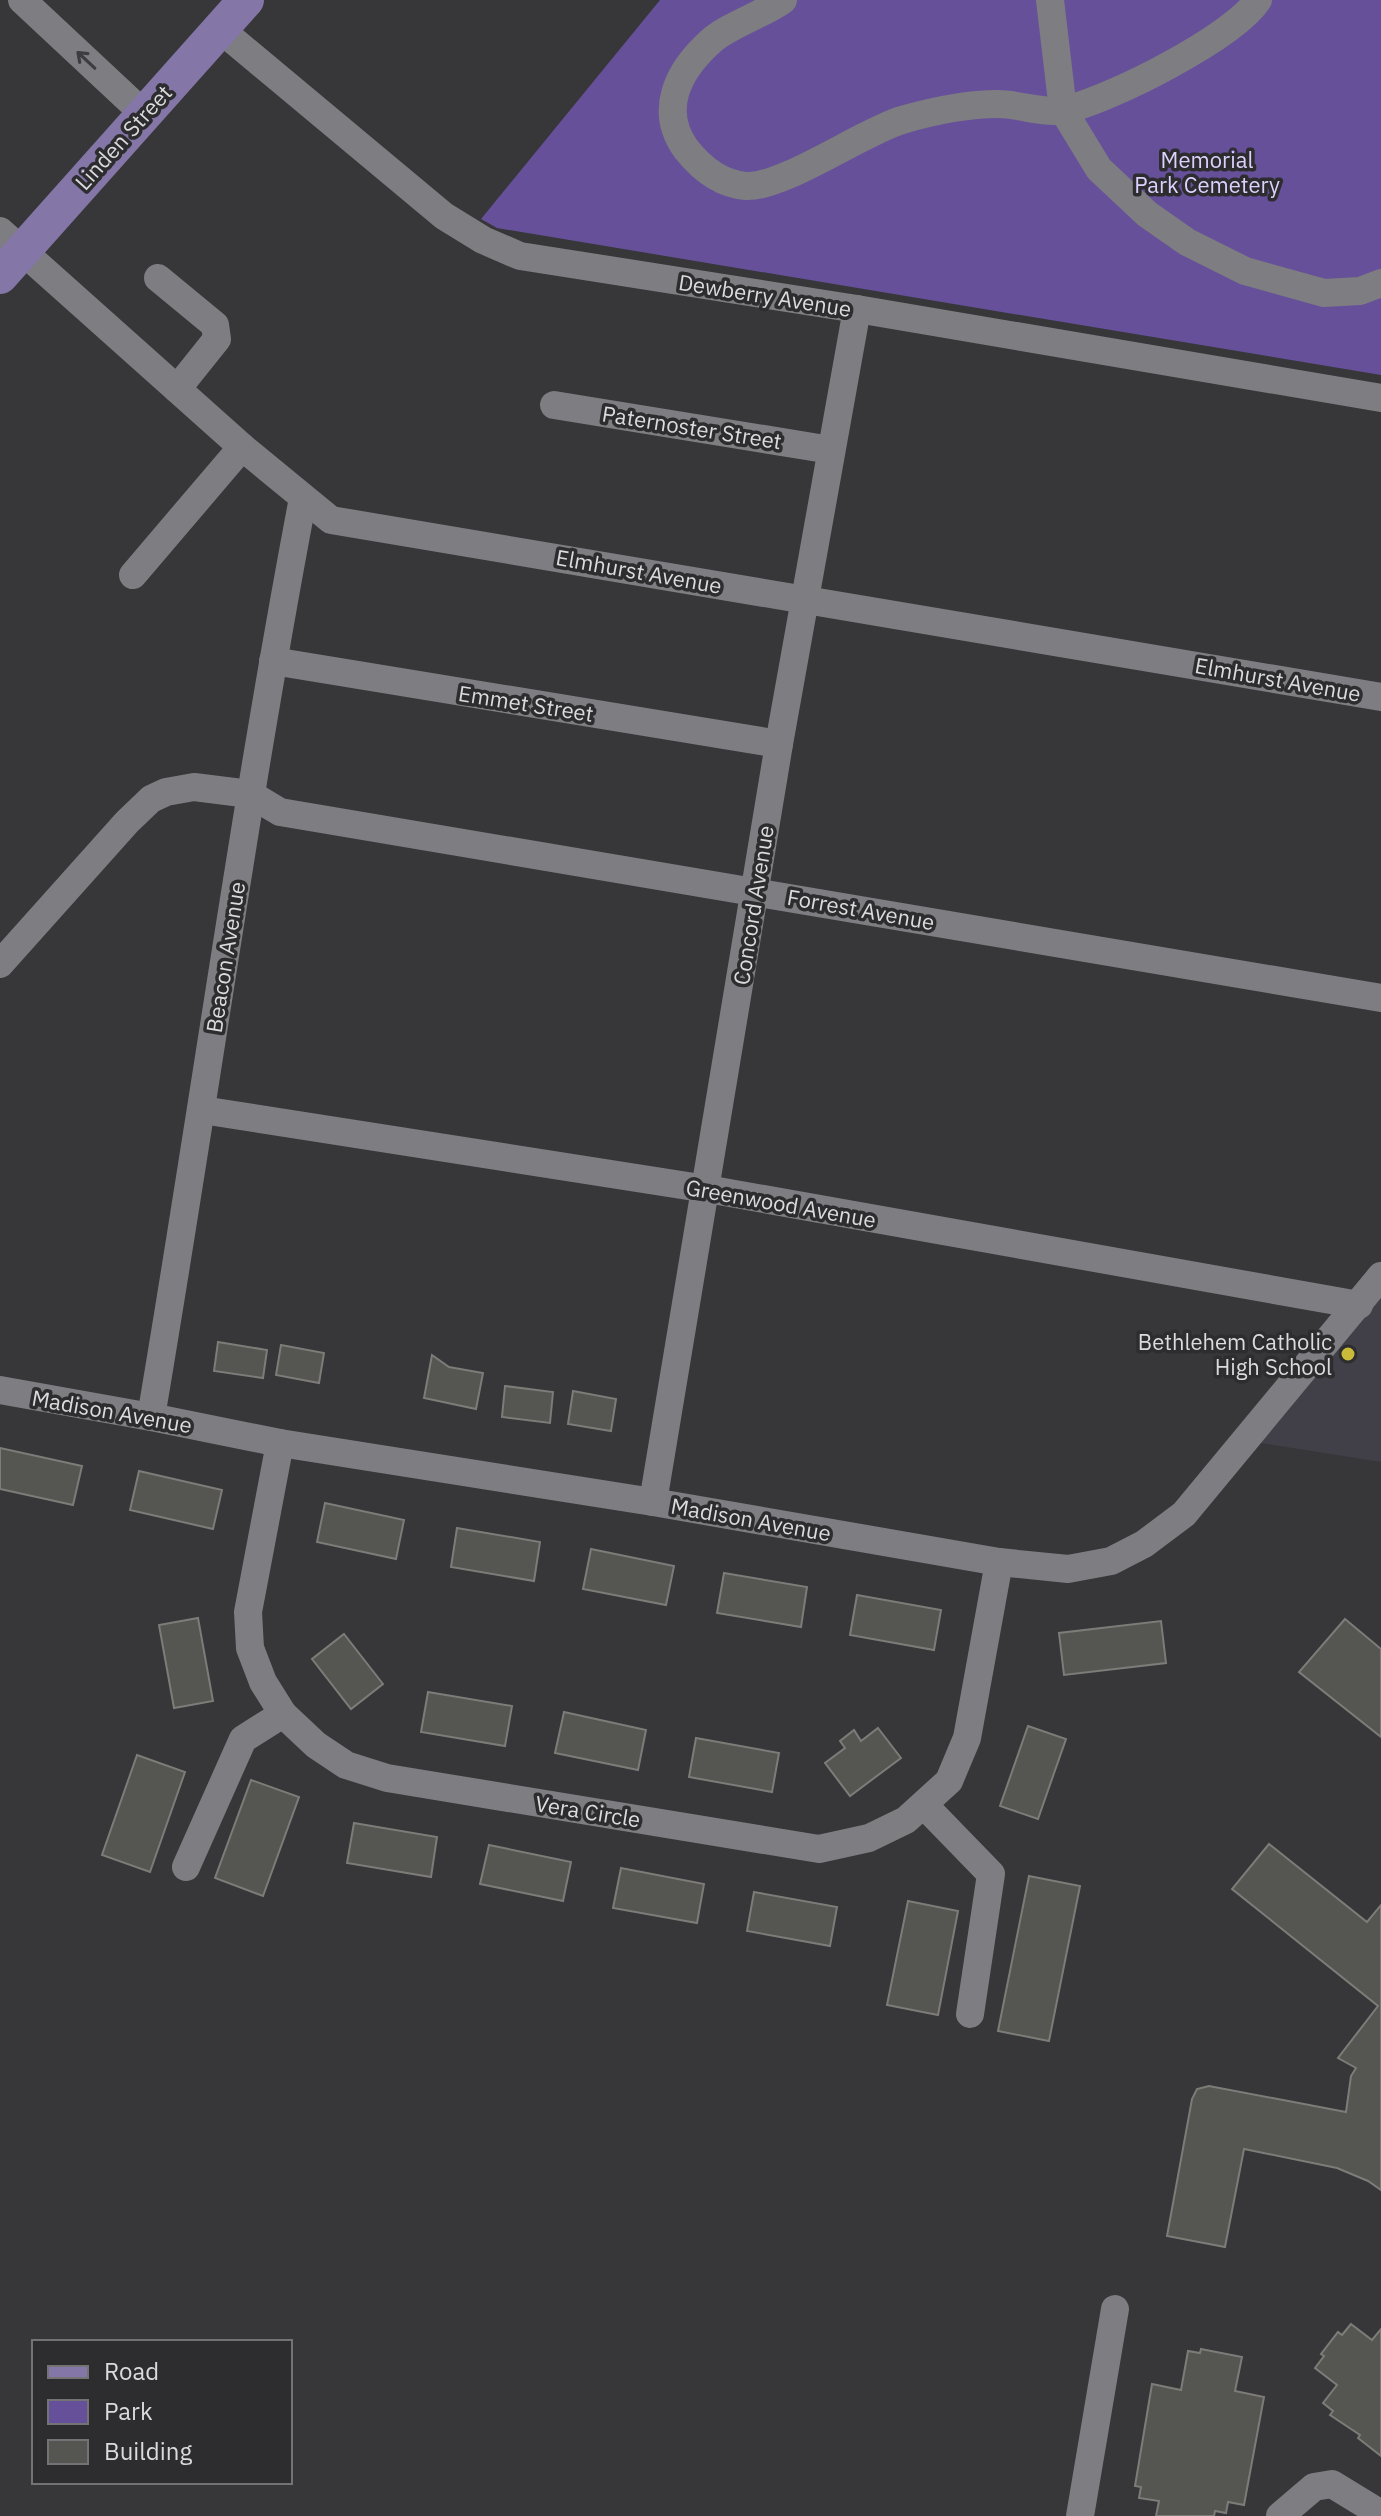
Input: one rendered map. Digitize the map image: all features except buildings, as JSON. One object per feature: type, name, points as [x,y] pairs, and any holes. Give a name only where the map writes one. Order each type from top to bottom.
[{"type":"main road","name":"Linden Street","points":[[7,252],[143,113],[246,0]]},
{"type":"street","points":[[22,0],[143,113]]},
{"type":"street","points":[[783,0],[711,41],[676,84],[673,110],[678,137],[694,159],[715,177],[747,186],[782,177],[899,120],[950,108],[997,104],[1063,110],[1125,87],[1171,65],[1213,39],[1258,0]]},
{"type":"street","points":[[1050,0],[1063,110],[1099,169],[1147,214],[1187,242],[1245,271],[1324,293],[1360,291],[1381,283]]},
{"type":"street","name":"Dewberry Avenue","points":[[221,30],[444,216],[483,240],[520,256],[857,309],[1381,398]]},
{"type":"street","name":"Elmhurst Avenue","points":[[7,252],[177,389],[331,520],[1381,697]]},
{"type":"street","points":[[158,278],[215,325],[217,339],[177,389]]},
{"type":"street","name":"Concord Avenue","points":[[653,1502],[779,744],[857,309]]},
{"type":"street","name":"Paternoster Street","points":[[554,405],[831,450]]},
{"type":"street","points":[[133,575],[242,447]]},
{"type":"street","name":"Beacon Avenue","points":[[151,1417],[250,794],[303,498]]},
{"type":"street","name":"Emmet Street","points":[[273,661],[779,744]]},
{"type":"street","points":[[0,964],[151,799],[166,792],[194,787],[250,794]]},
{"type":"street","name":"Forrest Avenue","points":[[250,794],[280,812],[1381,998]]},
{"type":"street","name":"Greenwood Avenue","points":[[202,1110],[707,1189],[1359,1305]]},
{"type":"street","name":"Madison Avenue","points":[[0,1390],[280,1443],[653,1502],[999,1562],[1068,1569],[1111,1561],[1144,1544],[1184,1514],[1381,1276]]},
{"type":"street","name":"Vera Circle","points":[[280,1443],[248,1612],[250,1648],[263,1682],[283,1714],[316,1745],[346,1765],[387,1778],[819,1849],[869,1838],[906,1820],[949,1781],[967,1738],[999,1562]]},
{"type":"street","points":[[186,1867],[243,1739],[283,1714]]},
{"type":"street","points":[[924,1805],[991,1874],[970,2014]]},
{"type":"street","points":[[1080,2516],[1115,2309]]},
{"type":"street","points":[[1280,2516],[1314,2487],[1332,2484],[1381,2514]]},
{"type":"shaded area","name":"Bethlehem Catholic High School","points":[[1381,1268],[1381,1462],[1248,1441]]},
{"type":"green space","name":"Memorial Park Cemetery","points":[[660,0],[1381,0],[1381,375],[497,228],[481,219]]},
{"type":"place","name":"Bethlehem Catholic High School","points":[[1348,1354]]}]
